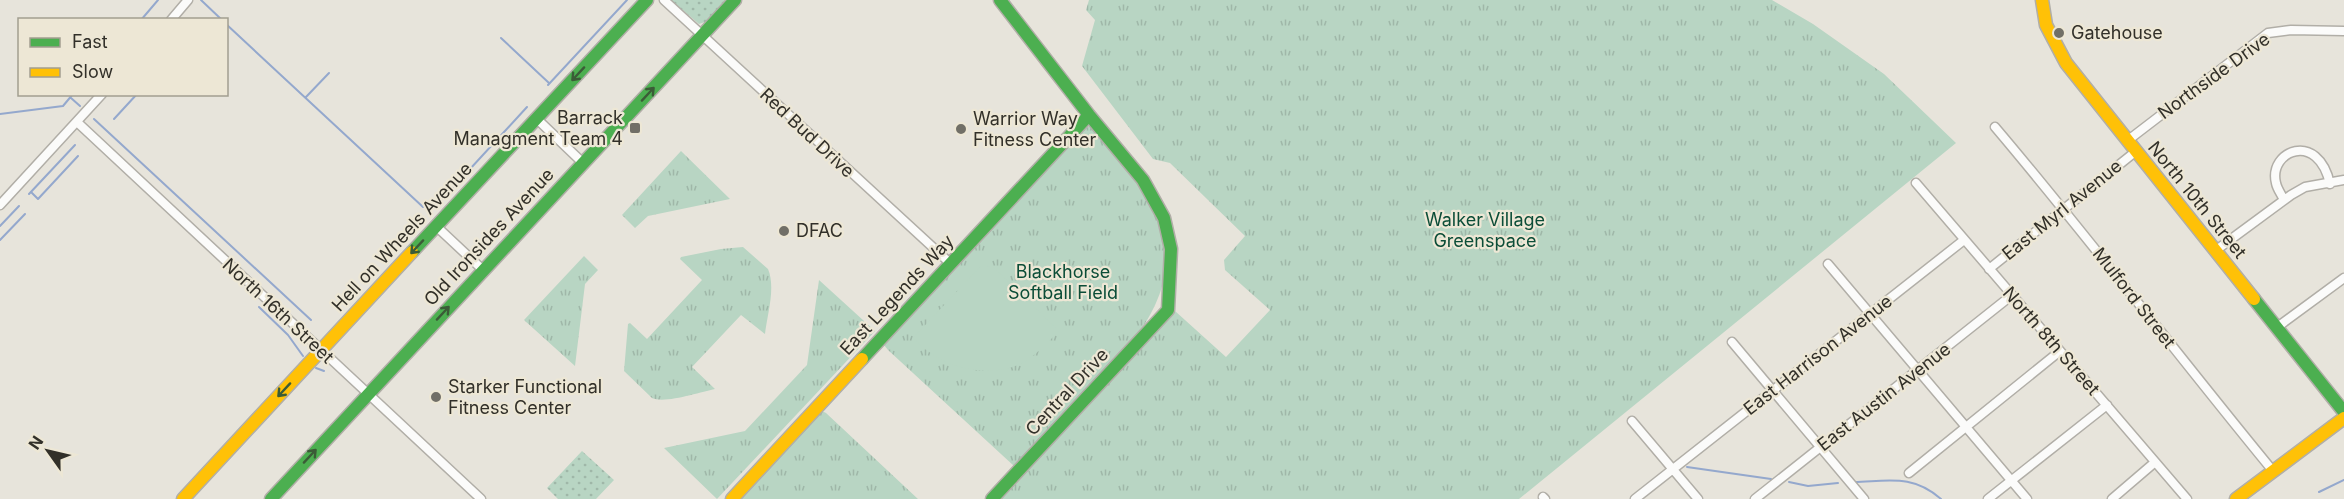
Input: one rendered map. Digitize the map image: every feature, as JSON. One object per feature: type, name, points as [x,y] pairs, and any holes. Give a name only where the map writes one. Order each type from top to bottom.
[{"type":"street","points":[[173,18],[188,0]]},
{"type":"street","name":"Hell on Wheels Avenue","points":[[183,499],[647,0]]},
{"type":"street","name":"Red Bud Drive","points":[[664,0],[951,264]]},
{"type":"street","name":"Old Ironsides Avenue","points":[[271,499],[735,0]]},
{"type":"street","points":[[1000,0],[1089,115]]},
{"type":"street","name":"North 10th Street","points":[[2042,0],[2046,25],[2066,63],[2344,412]]},
{"type":"street","name":"Northside Drive","points":[[2127,141],[2268,33],[2290,30],[2344,31]]},
{"type":"street","points":[[0,205],[100,96]]},
{"type":"street","name":"East Legends Way","points":[[732,499],[1089,115]]},
{"type":"street","name":"Central Drive","points":[[992,499],[1168,310],[1171,249],[1164,218],[1143,180],[1089,115]]},
{"type":"street","points":[[537,119],[583,163]]},
{"type":"street","name":"North 16th Street","points":[[77,122],[481,499]]},
{"type":"street","name":"Mulford Street","points":[[1995,127],[2064,209],[2180,358],[2273,471]]},
{"type":"street","points":[[2284,200],[2276,183],[2275,171],[2281,160],[2292,152],[2301,150],[2310,152],[2320,160],[2327,169],[2330,184]]},
{"type":"street","name":"East Myrl Avenue","points":[[1989,269],[2135,152]]},
{"type":"street","points":[[2215,250],[2305,187],[2344,180]]},
{"type":"street","name":"North 8th Street","points":[[1916,183],[2187,499]]},
{"type":"street","points":[[436,226],[483,270]]},
{"type":"street","name":"East Harrison Avenue","points":[[1635,499],[1964,240]]},
{"type":"street","points":[[1828,264],[2027,499]]},
{"type":"street","points":[[2276,328],[2344,278]]},
{"type":"street","name":"East Austin Avenue","points":[[1755,499],[2012,295]]},
{"type":"street","points":[[1732,342],[1864,499]]},
{"type":"street","points":[[1909,473],[2060,351]]},
{"type":"street","points":[[1988,499],[2107,405]]},
{"type":"street","points":[[2236,499],[2344,418]]},
{"type":"street","points":[[1632,421],[1698,499]]},
{"type":"street","points":[[2112,499],[2154,463]]},
{"type":"green space","points":[[671,0],[726,0],[708,21],[699,24]]},
{"type":"green space","name":"Walker Village Greenspace","points":[[1089,0],[1772,0],[1813,24],[1884,74],[1956,143],[1519,499],[1000,499],[1175,311],[1226,357],[1270,310],[1225,270],[1224,260],[1245,236],[1170,163],[1153,159],[1082,66],[1095,20],[1086,10]]},
{"type":"green space","name":"Blackhorse Softball Field","points":[[1091,126],[1132,175],[1160,223],[1165,248],[1165,275],[1156,303],[1138,334],[1014,466],[884,345],[1083,129]]},
{"type":"green space","points":[[681,151],[730,199],[648,216],[635,228],[622,215]]},
{"type":"green space","points":[[743,247],[768,269],[770,276],[771,293],[765,334],[741,315],[692,367],[715,389],[674,399],[652,398],[624,371],[628,324],[630,323],[647,339],[702,280],[680,259],[681,257]]},
{"type":"green space","points":[[584,256],[598,270],[585,284],[575,366],[524,320]]},
{"type":"green space","points":[[984,265],[994,268],[1059,331],[1024,362],[1002,370],[979,370],[955,365],[935,356],[913,338]]},
{"type":"green space","points":[[819,280],[875,331],[717,499],[664,448],[745,431],[807,365]]},
{"type":"green space","points":[[655,345],[664,352],[649,367],[641,359]]},
{"type":"green space","points":[[822,411],[826,413],[918,499],[738,499]]},
{"type":"green space","points":[[582,451],[614,480],[596,499],[558,499],[547,488]]},
{"type":"waterway","points":[[143,18],[158,0]]},
{"type":"waterway","points":[[201,0],[220,18]]},
{"type":"waterway","points":[[548,85],[627,0]]},
{"type":"waterway","points":[[228,26],[423,207],[436,206],[527,107]]},
{"type":"waterway","points":[[501,38],[549,83]]},
{"type":"waterway","points":[[306,97],[329,73]]},
{"type":"waterway","points":[[0,114],[63,106],[71,96]]},
{"type":"waterway","points":[[114,119],[135,96]]},
{"type":"waterway","points":[[71,98],[80,106]]},
{"type":"waterway","points":[[94,119],[311,320]]},
{"type":"waterway","points":[[29,194],[75,145]]},
{"type":"waterway","points":[[31,192],[38,199],[78,156]]},
{"type":"waterway","points":[[0,226],[19,206]]},
{"type":"waterway","points":[[0,240],[25,214]]},
{"type":"waterway","points":[[259,307],[288,335],[303,356]]},
{"type":"waterway","points":[[316,368],[324,371]]},
{"type":"waterway","points":[[1687,467],[1771,479]]},
{"type":"waterway","points":[[1854,482],[1890,480],[1910,482],[1931,491],[1941,499]]},
{"type":"waterway","points":[[2319,492],[2344,480]]},
{"type":"waterway","points":[[1789,482],[1808,486],[1838,483]]},
{"type":"traffic: fast","points":[[412,252],[647,0]]},
{"type":"traffic: fast","points":[[271,499],[735,0]]},
{"type":"traffic: fast","points":[[992,499],[1168,310],[1171,249],[1164,218],[1143,180],[1089,115],[1000,0]]},
{"type":"traffic: fast","points":[[862,359],[1089,115]]},
{"type":"traffic: fast","points":[[2254,299],[2344,412]]},
{"type":"traffic: slow","points":[[2042,0],[2046,25],[2066,63],[2254,299]]},
{"type":"traffic: slow","points":[[183,499],[412,252]]},
{"type":"traffic: slow","points":[[732,499],[862,359]]},
{"type":"traffic: slow","points":[[2236,499],[2344,418]]},
{"type":"place","name":"Gatehouse","points":[[2059,33]]},
{"type":"place","name":"Barrack Managment Team 4","points":[[635,128]]},
{"type":"place","name":"Warrior Way Fitness Center","points":[[961,129]]},
{"type":"place","name":"DFAC","points":[[784,231]]},
{"type":"place","name":"Starker Functional Fitness Center","points":[[436,397]]}]
